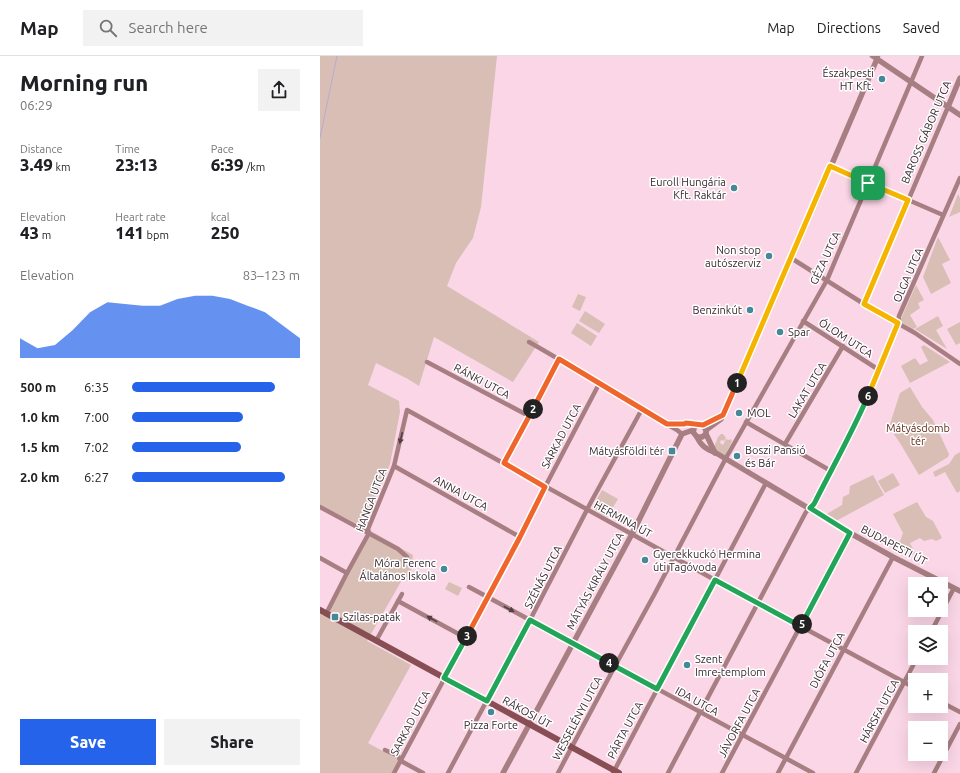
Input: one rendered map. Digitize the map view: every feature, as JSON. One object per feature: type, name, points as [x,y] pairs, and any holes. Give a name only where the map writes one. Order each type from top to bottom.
[{"type":"main road","name":"RÁKOSI ÚT","points":[[320,610],[615,772]]},
{"type":"street","name":"GÉZA UTCA","points":[[725,459],[826,280],[922,56]]},
{"type":"street","points":[[667,424],[686,423],[702,437],[705,430],[723,415],[876,57],[960,115]]},
{"type":"street","name":"BAROSS GÁBOR UTCA","points":[[864,304],[960,78]]},
{"type":"street","points":[[830,166],[943,216]]},
{"type":"street","name":"OLGA UTCA","points":[[668,773],[806,512],[814,504],[858,420],[898,323],[899,316],[960,178]]},
{"type":"street","points":[[791,258],[864,304],[915,333],[960,364]]},
{"type":"street","name":"ÓLOM UTCA","points":[[803,321],[844,346],[879,370]]},
{"type":"street","points":[[529,342],[667,424],[681,437],[695,431],[705,430]]},
{"type":"street","name":"LAKAT UTCA","points":[[785,444],[844,346]]},
{"type":"street","points":[[504,463],[559,359]]},
{"type":"street","name":"RÁNKI UTCA","points":[[427,362],[528,416]]},
{"type":"street","name":"SARKAD UTCA","points":[[394,773],[520,537],[599,384]]},
{"type":"street","name":"SZÉNÁS UTCA","points":[[448,773],[642,409]]},
{"type":"street","name":"HERMINA ÚT","points":[[407,410],[545,487],[908,684]]},
{"type":"street","name":"HANGA UTCA","points":[[326,614],[369,533],[368,529],[394,466],[407,410]]},
{"type":"street","points":[[746,422],[831,471]]},
{"type":"street","name":"BUDAPESTI ÚT","points":[[705,430],[716,453]]},
{"type":"street","name":"BUDAPESTI ÚT","points":[[695,431],[702,446],[810,508],[850,533],[960,591]]},
{"type":"street","name":"MÁTYÁS KIRÁLY UTCA","points":[[503,773],[632,534],[681,437]]},
{"type":"street","name":"WESSELÉNYI UTCA","points":[[558,773],[725,459]]},
{"type":"street","name":"ANNA UTCA","points":[[394,466],[520,537]]},
{"type":"street","name":"PÁRTA UTCA","points":[[615,772],[657,689],[766,483]]},
{"type":"street","points":[[320,507],[398,549],[407,557]]},
{"type":"street","name":"JÁVORFA UTCA","points":[[722,773],[850,533]]},
{"type":"street","name":"DIÓFA UTCA","points":[[778,773],[893,557]]},
{"type":"street","points":[[320,558],[347,573]]},
{"type":"street","name":"IDA UTCA","points":[[469,587],[813,773]]},
{"type":"street","points":[[935,625],[954,588]]},
{"type":"street","points":[[376,641],[402,594]]},
{"type":"street","points":[[398,601],[466,638]]},
{"type":"street","name":"HÁRSFA UTCA","points":[[856,773],[913,665]]},
{"type":"street","points":[[948,706],[960,712]]},
{"type":"street","points":[[934,773],[960,724]]},
{"type":"street","points":[[385,750],[398,756],[401,761],[423,773]]},
{"type":"green space","points":[[320,56],[497,56],[481,207],[473,238],[456,263],[447,286],[539,342],[513,382],[434,337],[419,386],[376,363],[368,385],[399,401],[400,412],[390,464],[363,527],[320,505]]},
{"type":"green space","points":[[958,194],[960,198],[960,212],[949,217]]},
{"type":"green space","points":[[938,237],[950,260],[942,264],[951,283],[931,294],[923,277]]},
{"type":"green space","points":[[916,285],[924,300],[918,303],[920,308],[910,315],[917,327],[913,329],[900,321]]},
{"type":"green space","points":[[578,294],[586,297],[580,311],[572,307]]},
{"type":"green space","points":[[585,311],[605,324],[599,333],[579,321]]},
{"type":"green space","points":[[938,316],[943,326],[936,330],[947,349],[915,329]]},
{"type":"green space","points":[[960,322],[960,343],[956,345],[947,329]]},
{"type":"green space","points":[[577,323],[597,336],[591,346],[571,333]]},
{"type":"green space","points":[[924,345],[950,362],[910,383],[901,366],[915,358],[920,365],[928,361],[921,347]]},
{"type":"green space","name":"Mátyásdomb tér","points":[[910,387],[922,407],[933,420],[949,454],[948,457],[919,475],[889,427],[900,393]]},
{"type":"green space","points":[[723,434],[726,438],[724,441],[721,440],[720,443],[723,445],[726,439],[731,439],[732,441],[725,456],[716,452],[714,447],[718,437]]},
{"type":"green space","points":[[960,452],[960,491],[957,493],[945,472],[935,477],[933,472],[949,464],[955,455]]},
{"type":"green space","points":[[893,473],[900,485],[885,493],[878,481]]},
{"type":"green space","points":[[873,475],[884,495],[836,521],[825,515],[842,505],[843,497],[849,494],[850,486]]},
{"type":"green space","points":[[602,490],[618,499],[607,517],[592,508]]},
{"type":"green space","points":[[917,502],[926,517],[933,521],[942,538],[936,541],[932,539],[924,541],[920,538],[910,543],[915,553],[912,555],[898,547],[903,533],[893,514]]},
{"type":"green space","points":[[371,531],[413,555],[410,582],[403,578],[367,641],[411,665],[368,743],[401,761],[394,773],[320,773],[320,614],[325,616]]},
{"type":"green space","points":[[449,582],[462,588],[458,596],[445,589]]},
{"type":"waterway","name":"Szilas-patak","points":[[320,138],[337,56]]},
{"type":"place","name":"Északpesti HT Kft.","points":[[882,79]]},
{"type":"place","name":"Euroll Hungária Kft. Raktár","points":[[734,188]]},
{"type":"place","name":"Non stop autószerviz","points":[[769,256]]},
{"type":"place","name":"Benzinkút","points":[[750,310]]},
{"type":"place","name":"Spar","points":[[780,332]]},
{"type":"place","name":"MOL","points":[[739,413]]},
{"type":"place","name":"Mátyásföldi tér","points":[[672,451]]},
{"type":"place","name":"Boszi Pansió és Bár","points":[[737,456]]},
{"type":"place","name":"Gyerekkuckó Hermina úti Tagóvoda","points":[[645,560]]},
{"type":"place","name":"Móra Ferenc Általános Iskola","points":[[444,569]]},
{"type":"place","name":"Szilas-patak","points":[[335,617]]},
{"type":"place","name":"Szent Imre-templom","points":[[687,665]]},
{"type":"place","name":"Pizza Forte","points":[[491,712]]},
{"type":"route","points":[[830,166],[868,183],[908,200],[864,304],[898,323],[858,420],[814,504],[810,508],[850,533],[800,626],[715,580],[657,689],[530,620],[487,701],[444,678],[520,537],[545,487],[504,463],[559,359],[667,424],[686,423],[703,425],[711,422],[723,415],[735,390],[830,166]]}]
